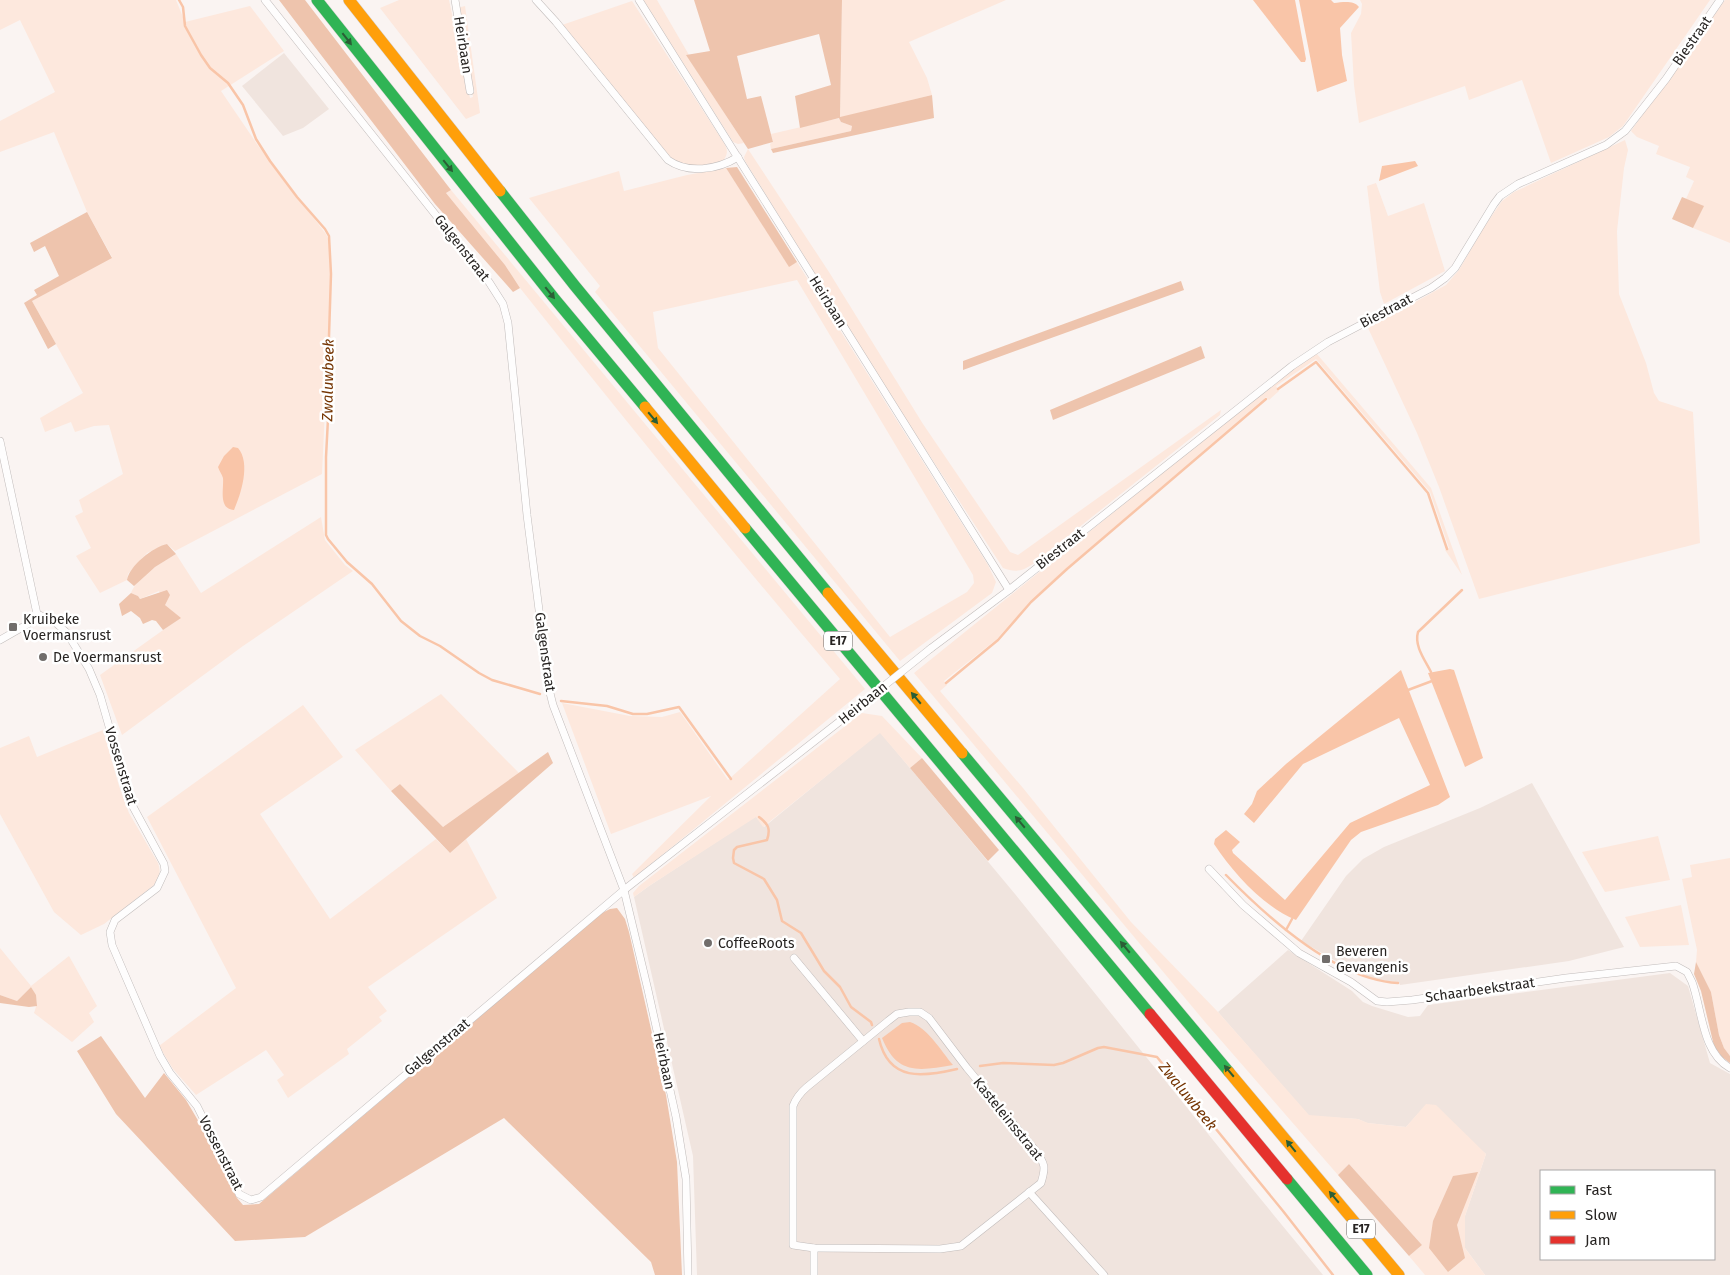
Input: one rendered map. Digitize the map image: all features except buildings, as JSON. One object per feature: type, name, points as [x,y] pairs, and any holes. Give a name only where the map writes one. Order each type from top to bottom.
[{"type":"highway","name":"E17","points":[[317,0],[554,298],[1367,1275]]},
{"type":"highway","name":"E17","points":[[348,0],[575,286],[771,525],[1399,1275]]},
{"type":"street","name":"Galgenstraat","points":[[251,1200],[261,1197],[624,890],[556,713],[550,689],[527,515],[508,323],[503,304],[489,282],[265,0]]},
{"type":"street","name":"Heirbaan","points":[[455,0],[470,91]]},
{"type":"street","points":[[536,0],[668,160],[684,168],[695,169],[720,166],[738,157]]},
{"type":"street","name":"Heirbaan","points":[[639,0],[1009,590],[930,649],[624,890],[657,1025],[676,1117],[686,1179],[688,1275]]},
{"type":"street","name":"Biestraat","points":[[1009,590],[1292,366],[1328,342],[1430,288],[1445,278],[1455,268],[1494,204],[1506,192],[1518,184],[1616,139],[1630,125],[1666,79],[1720,0]]},
{"type":"street","points":[[0,441],[37,614],[28,624],[0,640]]},
{"type":"street","name":"Vossenstraat","points":[[37,614],[55,622],[67,633],[89,669],[100,695],[131,803],[164,864],[165,871],[157,888],[115,920],[110,932],[112,945],[160,1056],[170,1073],[197,1106],[240,1194],[251,1200]]},
{"type":"street","name":"Schaarbeekstraat","points":[[1209,869],[1243,905],[1299,953],[1351,982],[1377,1001],[1412,1000],[1566,978],[1676,966],[1687,972],[1692,982],[1711,1050],[1719,1060],[1730,1068]]},
{"type":"street","points":[[794,958],[863,1042]]},
{"type":"street","name":"Kasteleinsstraat","points":[[920,1012],[929,1018],[967,1068],[1044,1162],[1045,1171],[1041,1183],[1029,1192],[961,1246],[940,1249],[814,1248],[793,1246],[792,1106],[799,1094],[897,1014],[920,1012]]},
{"type":"street","points":[[1029,1192],[1104,1275]]},
{"type":"street","points":[[814,1248],[814,1275]]},
{"type":"shaded area","points":[[0,0],[176,0],[185,22],[250,6],[284,51],[221,91],[259,147],[326,234],[329,241],[331,278],[322,474],[175,551],[167,544],[147,553],[128,574],[127,580],[100,593],[76,556],[91,548],[75,516],[83,512],[79,500],[123,474],[109,425],[94,426],[75,432],[71,422],[45,432],[40,418],[83,393],[32,301],[112,257],[87,212],[54,132],[0,152],[0,121],[55,92],[20,20],[0,30]]},
{"type":"shaded area","points":[[279,0],[305,0],[451,190],[446,193],[505,265],[520,288],[513,292],[435,204]]},
{"type":"shaded area","points":[[399,0],[449,0],[470,98],[473,97],[457,8],[465,6],[480,113],[466,119],[380,8]]},
{"type":"shaded area","points":[[643,0],[657,0],[689,55],[687,56],[744,143],[738,144],[733,142]]},
{"type":"shaded area","points":[[694,0],[842,0],[840,117],[932,95],[934,118],[773,153],[771,149],[851,131],[852,126],[841,122],[839,118],[800,128],[795,96],[831,85],[819,34],[737,56],[747,99],[761,96],[773,142],[748,149],[686,55],[710,51]]},
{"type":"shaded area","points":[[842,0],[1006,0],[909,42],[927,78],[932,95],[840,118]]},
{"type":"shaded area","points":[[1253,0],[1295,0],[1305,62],[1301,62]]},
{"type":"shaded area","points":[[1299,0],[1331,0],[1334,3],[1351,2],[1359,7],[1340,28],[1342,55],[1347,81],[1317,92]]},
{"type":"shaded area","points":[[1360,0],[1710,0],[1623,126],[1609,137],[1551,163],[1522,80],[1469,100],[1465,86],[1359,123],[1354,85],[1351,33],[1361,14],[1362,4]]},
{"type":"shaded area","points":[[1725,0],[1730,0],[1730,243],[1693,228],[1703,206],[1686,199],[1694,181],[1686,177],[1690,167],[1656,154],[1659,146],[1637,137],[1631,131]]},
{"type":"shaded area","points":[[632,1],[724,143],[727,152],[723,161],[716,164],[697,166],[671,160],[562,25]]},
{"type":"shaded area","points":[[284,53],[329,109],[303,128],[283,136],[242,86]]},
{"type":"shaded area","points":[[840,118],[841,122],[852,126],[851,131],[771,149],[770,144],[773,142],[771,134]]},
{"type":"shaded area","points":[[1625,140],[1628,150],[1624,168],[1617,231],[1619,294],[1646,363],[1654,393],[1659,401],[1693,412],[1700,543],[1479,599],[1439,487],[1417,433],[1368,328],[1446,285],[1459,270],[1484,227],[1502,201],[1514,192]]},
{"type":"shaded area","points":[[748,149],[829,272],[923,424],[1010,552],[1018,555],[1221,410],[1220,415],[1033,564],[1019,570],[1003,568],[894,401],[745,161],[744,157]]},
{"type":"shaded area","points":[[1415,161],[1418,166],[1379,181],[1382,166]]},
{"type":"shaded area","points":[[737,167],[797,262],[789,267],[726,168]]},
{"type":"shaded area","points":[[726,168],[789,266],[797,262],[988,565],[996,582],[992,593],[900,661],[595,292],[600,286],[529,198],[619,171],[624,191],[687,175]],"holes":[[[797,280],[973,575],[974,583],[967,592],[890,637],[658,348],[653,312]]]},
{"type":"shaded area","points":[[1376,183],[1388,216],[1424,203],[1445,271],[1384,304],[1380,292],[1367,186]]},
{"type":"shaded area","points":[[451,190],[865,689],[634,878],[632,874],[711,796],[611,834],[562,703],[630,716],[662,717],[680,712],[728,780],[840,679],[678,485],[520,288],[505,265],[446,193]]},
{"type":"shaded area","points":[[1682,197],[1704,206],[1693,228],[1672,219]]},
{"type":"shaded area","points":[[87,212],[112,258],[32,301],[56,344],[48,349],[24,303],[37,295],[34,290],[59,276],[45,246],[34,252],[30,243]]},
{"type":"shaded area","points":[[1181,281],[1184,290],[963,370],[963,361]]},
{"type":"shaded area","points":[[1201,346],[1205,358],[1053,420],[1050,410]]},
{"type":"shaded area","points":[[1317,354],[1431,488],[1462,575],[1445,550],[1449,548],[1430,492],[1316,359],[1276,386],[1279,391],[1269,400],[1266,397],[1068,567],[1031,600],[997,639],[944,681],[947,685],[940,691],[1023,788],[1131,922],[1218,1012],[1309,1115],[1358,1119],[1368,1123],[1406,1127],[1426,1104],[1436,1105],[1486,1154],[1465,1216],[1465,1248],[1485,1275],[1425,1275],[1409,1256],[1422,1245],[1349,1164],[1338,1175],[1205,1022],[914,673],[1294,367]]},
{"type":"shaded area","points":[[233,447],[238,448],[244,462],[244,479],[234,510],[229,509],[224,502],[223,478],[218,467],[224,456]]},
{"type":"shaded area","points":[[321,517],[325,540],[345,565],[353,571],[243,646],[122,735],[100,675],[180,618],[165,605],[159,591],[140,599],[131,593],[139,580],[150,570],[176,554],[201,593]]},
{"type":"shaded area","points":[[167,544],[176,554],[155,567],[134,586],[127,580],[137,563],[155,549]]},
{"type":"shaded area","points":[[167,590],[170,595],[165,605],[181,618],[163,630],[156,621],[152,620],[143,624],[140,618],[131,611],[122,616],[119,604],[131,593],[140,599]]},
{"type":"shaded area","points":[[1401,670],[1450,797],[1438,805],[1361,832],[1351,840],[1296,920],[1261,898],[1240,878],[1214,844],[1215,839],[1226,830],[1240,842],[1232,850],[1233,853],[1285,900],[1350,823],[1430,785],[1399,718],[1303,764],[1254,823],[1244,814],[1252,804],[1257,791],[1286,764]]},
{"type":"shaded area","points":[[1454,670],[1483,758],[1465,767],[1428,673]]},
{"type":"shaded area","points":[[441,694],[519,773],[443,827],[400,784],[391,791],[355,750]]},
{"type":"shaded area","points":[[303,705],[343,757],[260,814],[330,919],[436,839],[450,853],[466,839],[497,898],[368,987],[387,1011],[379,1017],[382,1021],[347,1049],[349,1054],[288,1098],[277,1080],[284,1075],[266,1050],[196,1095],[173,1069],[159,1046],[236,988],[147,817]]},
{"type":"shaded area","points":[[862,713],[882,716],[922,758],[910,768],[880,733],[763,827],[756,817],[634,897],[633,893],[639,886]]},
{"type":"shaded area","points":[[103,730],[129,813],[158,863],[159,874],[154,885],[104,924],[81,935],[54,912],[0,814],[0,748],[29,736],[37,757]]},
{"type":"shaded area","points":[[880,732],[1015,894],[1323,1275],[697,1275],[693,1156],[634,897],[756,816],[764,827]]},
{"type":"shaded area","points":[[548,752],[553,763],[450,853],[391,791],[400,784],[443,827]]},
{"type":"shaded area","points":[[922,758],[999,850],[988,861],[910,768]]},
{"type":"shaded area","points":[[1532,783],[1624,947],[1569,961],[1400,985],[1399,982],[1375,980],[1355,972],[1301,941],[1346,876],[1363,859],[1384,847],[1480,808]]},
{"type":"shaded area","points":[[1658,836],[1670,880],[1605,892],[1582,852]]},
{"type":"shaded area","points":[[1730,858],[1730,1056],[1724,1048],[1719,1035],[1711,992],[1696,962],[1697,950],[1682,879],[1692,877],[1690,865]]},
{"type":"shaded area","points":[[1681,905],[1689,945],[1640,947],[1625,917]]},
{"type":"shaded area","points":[[617,908],[625,919],[629,932],[666,1095],[677,1162],[682,1275],[655,1275],[651,1262],[504,1118],[305,1237],[235,1241],[116,1114],[77,1051],[101,1036],[145,1098],[164,1073],[186,1100],[206,1134],[237,1198],[243,1205],[259,1204],[602,913]]},
{"type":"shaded area","points":[[0,948],[31,986],[69,956],[97,1006],[89,1013],[94,1022],[72,1042],[34,1013],[36,1000],[35,993],[31,987],[17,1001],[0,995]]},
{"type":"shaded area","points":[[1288,950],[1352,991],[1363,1002],[1408,1017],[1420,1016],[1428,1005],[1670,973],[1688,986],[1710,1063],[1730,1074],[1730,1275],[1485,1275],[1465,1248],[1465,1216],[1486,1154],[1426,1105],[1406,1127],[1367,1123],[1358,1119],[1309,1116],[1218,1012]]},
{"type":"shaded area","points":[[1696,962],[1711,992],[1719,1035],[1724,1048],[1730,1056],[1730,1063],[1722,1057],[1714,1046],[1701,991],[1694,974]]},
{"type":"shaded area","points":[[31,987],[36,995],[37,1006],[29,1007],[0,1003],[0,995],[17,1001]]},
{"type":"shaded area","points":[[910,1022],[923,1029],[934,1040],[953,1065],[919,1069],[910,1068],[894,1059],[882,1038],[902,1023]]},
{"type":"shaded area","points":[[1349,1164],[1422,1245],[1409,1256],[1338,1175]]},
{"type":"shaded area","points":[[1478,1172],[1457,1225],[1465,1258],[1448,1272],[1429,1248],[1433,1221],[1453,1176]]},
{"type":"waterway","name":"Zwaluwbeek","points":[[179,0],[183,7],[185,26],[201,55],[210,68],[228,83],[243,105],[256,139],[270,161],[329,236],[331,274],[326,457],[326,535],[328,539],[347,562],[372,584],[401,621],[420,636],[440,646],[492,680],[540,694]]},
{"type":"waterway","points":[[1278,389],[1316,362],[1428,493],[1447,549]]},
{"type":"waterway","points":[[946,683],[998,640],[1031,602],[1067,569],[1266,399]]},
{"type":"waterway","points":[[1431,672],[1419,648],[1418,632],[1462,590]]},
{"type":"waterway","points":[[1408,690],[1432,681]]},
{"type":"waterway","name":"Zwaluwbeek","points":[[561,701],[607,706],[633,714],[647,714],[679,707],[731,779]]},
{"type":"waterway","name":"Zwaluwbeek","points":[[759,817],[768,827],[767,840],[737,847],[734,850],[734,863],[764,879],[777,900],[782,921],[801,933],[824,971],[840,987],[851,1007],[871,1022],[872,1025]]},
{"type":"waterway","points":[[1226,875],[1262,910],[1304,944],[1327,959],[1351,971],[1375,979],[1398,983]]},
{"type":"waterway","points":[[1286,930],[1292,919]]},
{"type":"waterway","name":"Zwaluwbeek","points":[[879,1039],[884,1053],[891,1063],[909,1073],[932,1074],[957,1069]]},
{"type":"waterway","name":"Zwaluwbeek","points":[[980,1066],[1003,1063],[1054,1065],[1104,1047],[1157,1057],[1333,1275]]},
{"type":"traffic: fast","points":[[317,0],[554,298],[645,407]]},
{"type":"traffic: fast","points":[[500,191],[575,286],[828,593]]},
{"type":"traffic: fast","points":[[745,528],[1150,1014]]},
{"type":"traffic: fast","points":[[962,753],[1229,1072]]},
{"type":"traffic: fast","points":[[1287,1179],[1367,1275]]},
{"type":"traffic: slow","points":[[349,0],[500,191]]},
{"type":"traffic: slow","points":[[645,407],[745,528]]},
{"type":"traffic: slow","points":[[828,593],[962,753]]},
{"type":"traffic: slow","points":[[1229,1072],[1399,1275]]},
{"type":"traffic: jam","points":[[1150,1014],[1287,1179]]},
{"type":"place","name":"Kruibeke Voermansrust","points":[[13,627]]},
{"type":"place","name":"De Voermansrust","points":[[43,657]]},
{"type":"place","name":"CoffeeRoots","points":[[708,943]]},
{"type":"place","name":"Beveren Gevangenis","points":[[1326,959]]}]
